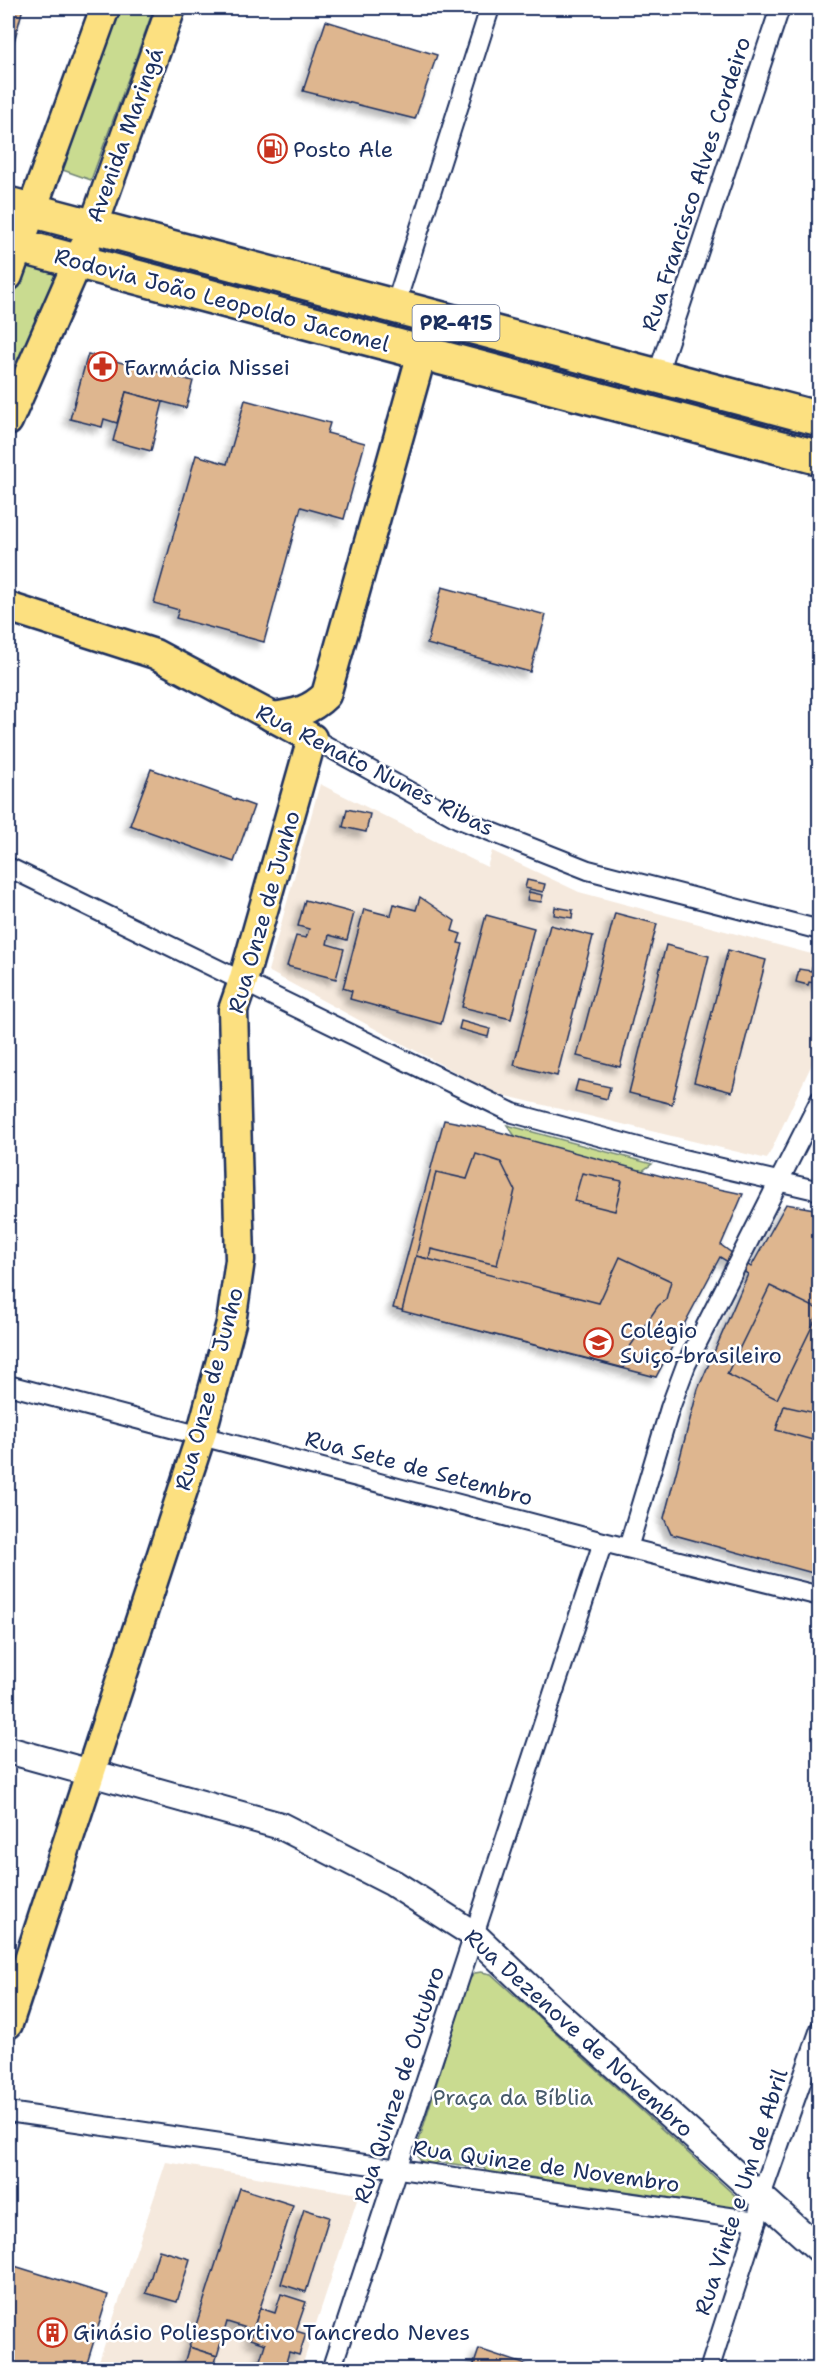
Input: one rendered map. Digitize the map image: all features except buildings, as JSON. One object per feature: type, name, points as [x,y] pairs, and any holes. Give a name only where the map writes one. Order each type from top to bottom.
[{"type":"highway","name":"Rodovia João Leopoldo Jacomel","points":[[20,207],[819,419]]},
{"type":"highway","name":"Rodovia João Leopoldo Jacomel","points":[[13,244],[819,458]]},
{"type":"main road","points":[[8,276],[20,207],[105,8]]},
{"type":"main road","name":"Avenida Maringá","points":[[8,421],[50,319],[93,227],[171,8]]},
{"type":"main road","points":[[272,717],[296,714],[314,707],[326,695],[422,353]]},
{"type":"main road","name":"Rua Renato Nunes Ribas","points":[[8,607],[155,654],[312,738]]},
{"type":"main road","name":"Rua Onze de Junho","points":[[8,2024],[201,1435],[231,1323],[240,1260],[233,1010],[312,738]]},
{"type":"street","points":[[395,306],[490,8]]},
{"type":"street","name":"Rua Francisco Alves Cordeiro","points":[[657,376],[780,8]]},
{"type":"street","name":"Rua Renato Nunes Ribas","points":[[312,738],[459,819],[588,870],[819,930]]},
{"type":"street","points":[[8,867],[513,1113],[662,1154],[819,1191]]},
{"type":"street","points":[[628,1548],[670,1408],[686,1365],[819,1100]]},
{"type":"street","name":"Rua Sete de Setembro","points":[[8,1385],[603,1542],[819,1596]]},
{"type":"street","name":"Rua Quinze de Outubro","points":[[331,2370],[603,1542]]},
{"type":"street","name":"Rua Dezenove de Novembro","points":[[8,1750],[281,1826],[393,1883],[473,1935],[819,2250]]},
{"type":"street","name":"Rua Vinte e Um de Abril","points":[[709,2370],[757,2221],[760,2196],[819,2029]]},
{"type":"street","name":"Rua Quinze de Novembro","points":[[8,2112],[757,2221]]},
{"type":"shaded area","points":[[320,784],[487,867],[492,851],[579,892],[819,956],[819,1049],[767,1159],[494,1093],[268,971]]},
{"type":"shaded area","points":[[166,2162],[359,2194],[301,2369],[96,2370]]},
{"type":"green space","points":[[119,8],[154,8],[91,180],[60,169]]},
{"type":"green space","points":[[24,265],[61,276],[8,403],[8,314]]},
{"type":"green space","points":[[507,1125],[652,1164],[629,1180],[528,1154]]},
{"type":"green space","name":"Praça da Bíblia","points":[[475,1973],[491,1974],[741,2201],[742,2211],[725,2212],[719,2205],[564,2182],[558,2187],[548,2186],[543,2179],[505,2173],[499,2179],[489,2177],[484,2168],[438,2162],[432,2167],[424,2164],[417,2153],[418,2144],[468,1981]]},
{"type":"place","name":"Posto Ale","points":[[272,149]]},
{"type":"place","name":"Farmácia Nissei","points":[[103,367]]},
{"type":"place","name":"Colégio Suiço-brasileiro","points":[[599,1343]]},
{"type":"place","name":"Ginásio Poliesportivo Tancredo Neves","points":[[52,2332]]}]
